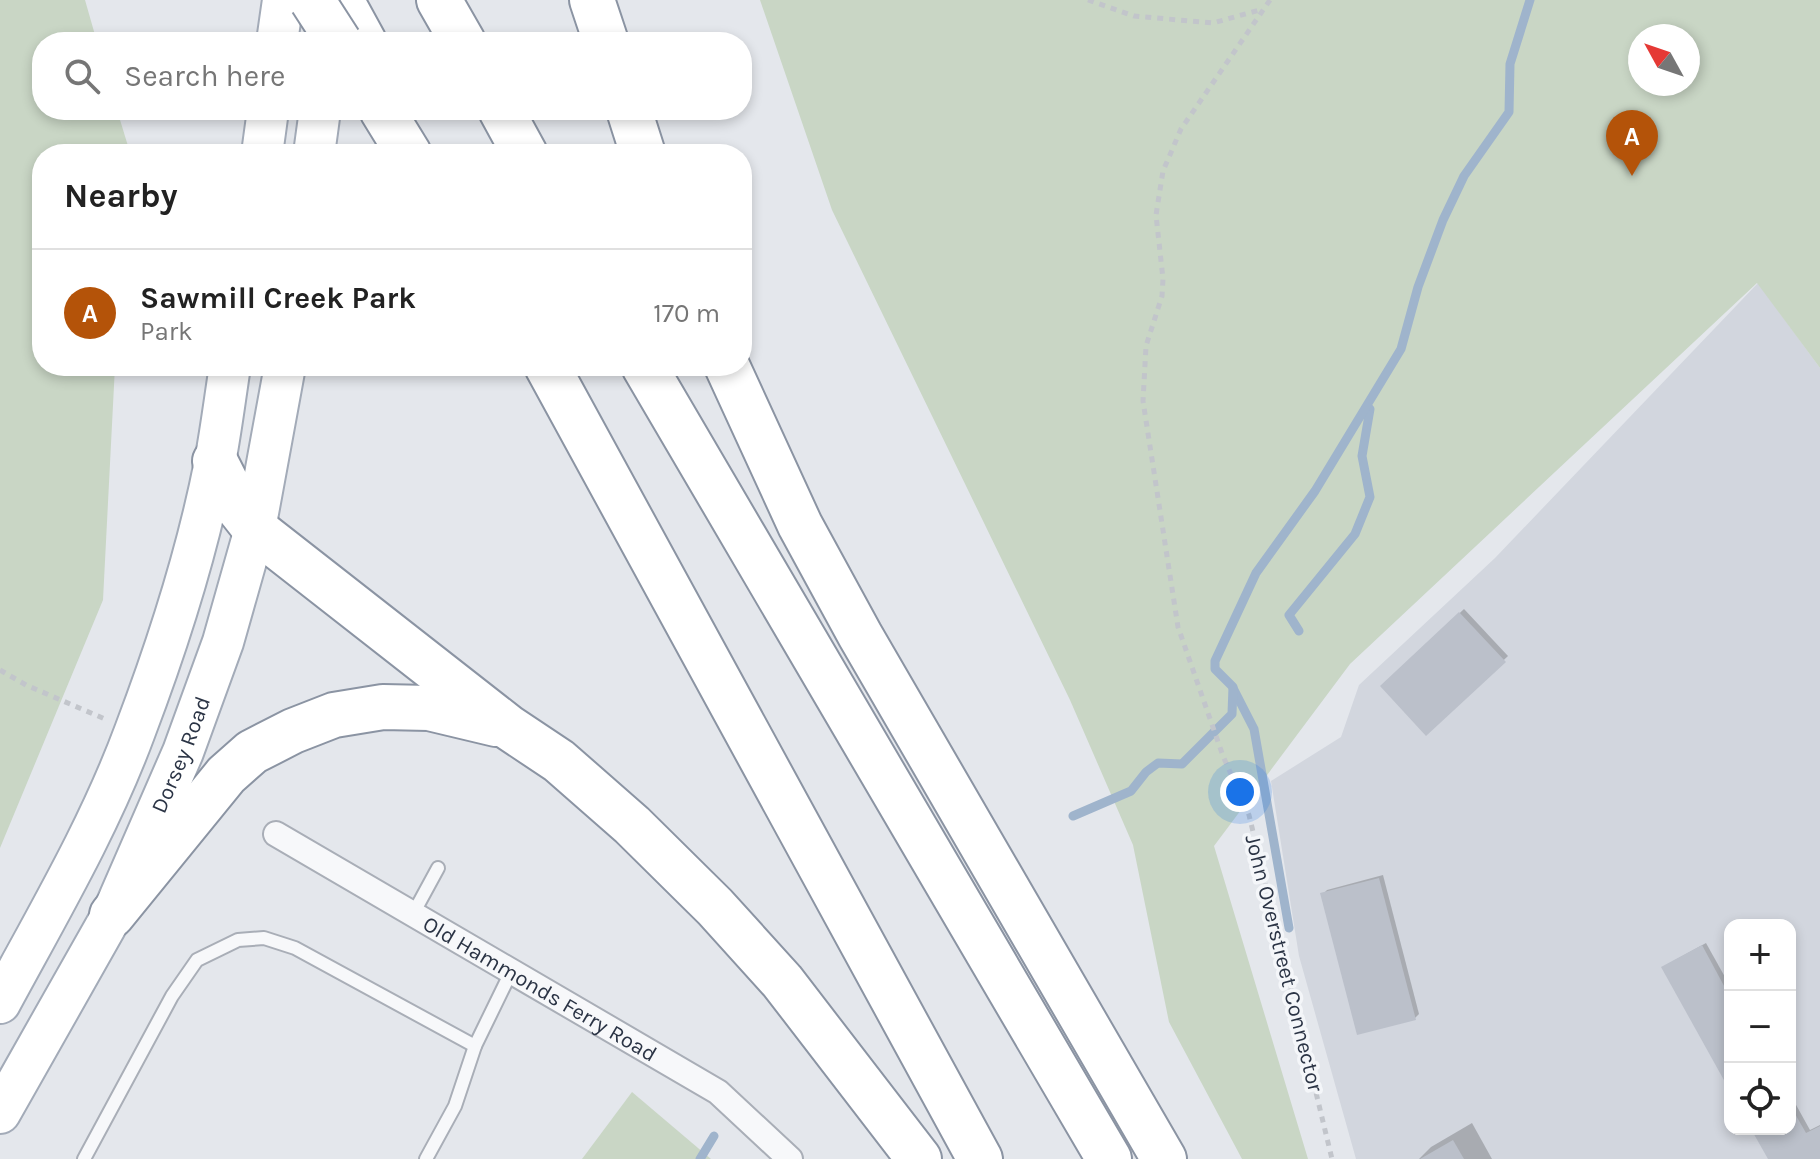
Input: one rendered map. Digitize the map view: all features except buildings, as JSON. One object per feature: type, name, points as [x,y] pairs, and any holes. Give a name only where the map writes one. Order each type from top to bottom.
[{"type":"highway","points":[[312,0],[333,32]]},
{"type":"highway","points":[[338,0],[358,32]]},
{"type":"highway","points":[[439,0],[457,32]]},
{"type":"highway","points":[[592,0],[603,32]]},
{"type":"highway","points":[[506,120],[520,144]]},
{"type":"highway","points":[[632,120],[640,144]]},
{"type":"highway","points":[[551,376],[980,1159]]},
{"type":"highway","points":[[650,376],[1109,1159]]},
{"type":"highway","points":[[732,376],[800,525],[860,635],[1164,1159]]},
{"type":"highway","points":[[215,461],[240,510],[255,529],[508,727],[570,770],[632,825],[715,907],[782,981],[919,1159]]},
{"type":"highway","points":[[112,915],[226,775],[252,752],[293,731],[334,715],[383,707],[429,708],[508,727]]},
{"type":"main road","points":[[278,32],[283,0]]},
{"type":"main road","points":[[331,32],[338,0]]},
{"type":"main road","points":[[263,144],[267,120]]},
{"type":"main road","points":[[315,144],[319,120]]},
{"type":"main road","points":[[0,1003],[86,841],[135,733],[185,581],[215,461],[228,376]]},
{"type":"main road","name":"Dorsey Road","points":[[0,1113],[112,915],[183,752],[223,642],[255,529],[283,376]]},
{"type":"street","name":"Old Hammonds Ferry Road","points":[[276,834],[718,1092],[790,1159]]},
{"type":"lane","points":[[413,914],[438,868]]},
{"type":"lane","points":[[84,1159],[172,996],[197,960],[238,940],[264,938],[295,948],[475,1046]]},
{"type":"lane","points":[[426,1159],[455,1106],[475,1046],[511,972]]},
{"type":"path","points":[[1088,0],[1134,16],[1213,23],[1264,9]]},
{"type":"path","name":"John Overstreet Connector","points":[[1270,0],[1181,129],[1163,171],[1156,215],[1162,296],[1146,346],[1143,401],[1178,627],[1223,756],[1249,815],[1332,1159]]},
{"type":"path","points":[[0,670],[26,685],[135,733]]},
{"type":"shaded area","points":[[1758,283],[1820,368],[1820,1159],[1356,1159],[1299,956],[1271,781],[1341,737],[1359,685],[1495,558]]},
{"type":"green space","points":[[0,0],[85,0],[94,32],[32,32],[32,120],[120,120],[127,144],[32,144],[32,376],[114,376],[103,600],[0,848]]},
{"type":"green space","points":[[760,0],[1820,0],[1820,368],[1757,283],[1350,664],[1214,846],[1308,1159],[1242,1159],[1169,1022],[1133,845],[1070,700],[832,210]]},
{"type":"green space","points":[[632,1092],[711,1159],[582,1159]]},
{"type":"waterway","points":[[1073,816],[1131,791],[1158,763],[1182,764],[1232,714],[1233,687],[1215,669],[1215,661],[1256,573],[1315,491],[1401,349],[1418,287],[1443,220],[1464,176],[1509,112],[1510,64],[1530,0]]},
{"type":"waterway","points":[[1299,631],[1289,615],[1355,534],[1370,497],[1362,456],[1370,409]]},
{"type":"waterway","points":[[1233,688],[1254,729],[1289,928]]},
{"type":"waterway","points":[[700,1159],[714,1136]]},
{"type":"place","name":"Sawmill Creek Park","points":[[1632,176]]}]
